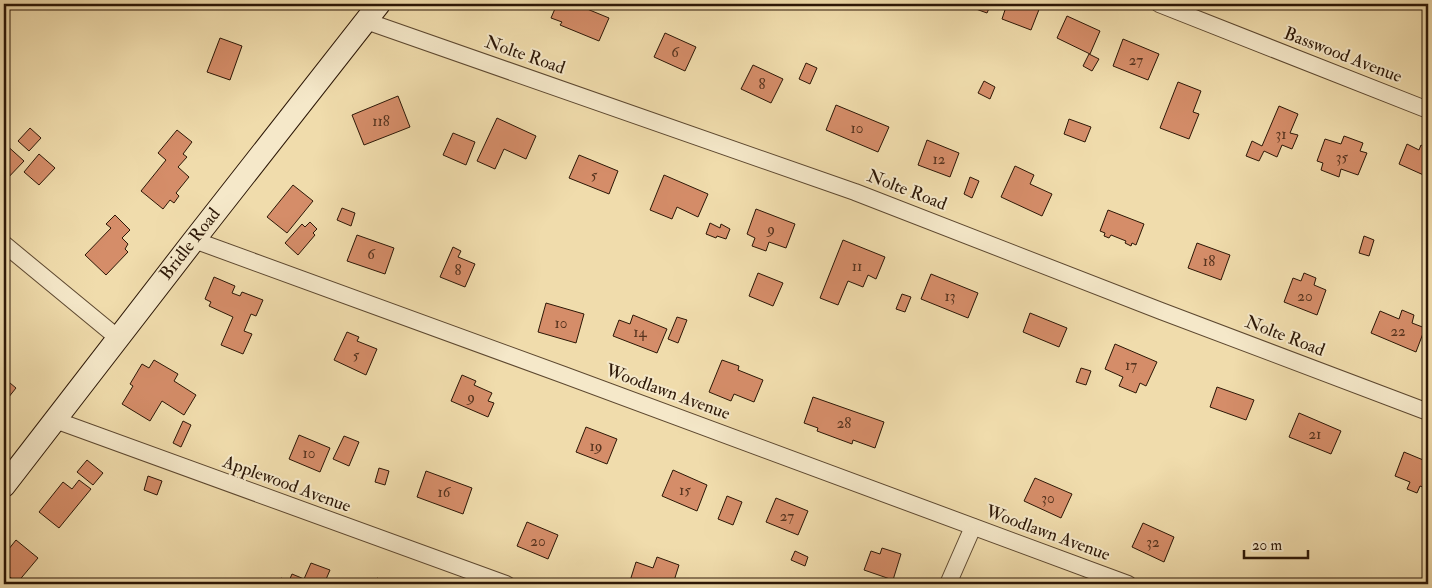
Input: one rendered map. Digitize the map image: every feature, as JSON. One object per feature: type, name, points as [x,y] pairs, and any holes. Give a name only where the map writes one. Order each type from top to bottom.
[{"type":"street","name":"Basswood Avenue","points":[[1159,4],[1428,110]]},
{"type":"street","name":"Bridle Road","points":[[4,486],[372,12]]},
{"type":"street","name":"Nolte Road","points":[[372,12],[855,192],[1428,412]]},
{"type":"street","name":"Woodlawn Avenue","points":[[194,240],[1128,584]]},
{"type":"street","points":[[4,244],[118,338]]},
{"type":"street","name":"Applewood Avenue","points":[[55,420],[506,584]]},
{"type":"street","points":[[948,584],[973,527]]},
{"type":"building","points":[[557,4],[567,7],[569,4],[575,4],[609,18],[599,41],[560,25],[562,22],[551,18]]},
{"type":"building","points":[[962,4],[991,4],[987,13]]},
{"type":"building","points":[[1007,4],[1032,4],[1040,7],[1031,30],[1002,19]]},
{"type":"building","points":[[1067,16],[1100,31],[1090,54],[1057,38]]},
{"type":"building","points":[[665,33],[696,47],[685,71],[654,57]]},
{"type":"building","points":[[220,38],[242,46],[230,80],[207,72]]},
{"type":"building","points":[[1123,39],[1159,54],[1148,80],[1113,66]]},
{"type":"building","points":[[1089,54],[1099,59],[1092,71],[1083,66]]},
{"type":"building","points":[[806,63],[817,68],[810,84],[799,79]]},
{"type":"building","points":[[753,65],[783,79],[771,103],[741,89]]},
{"type":"building","points":[[984,81],[995,87],[990,99],[978,93]]},
{"type":"building","points":[[1178,82],[1201,91],[1193,112],[1199,114],[1189,139],[1160,128]]},
{"type":"building","points":[[398,96],[410,127],[364,145],[352,115]]},
{"type":"building","points":[[836,105],[889,127],[878,152],[826,130]]},
{"type":"building","points":[[1279,106],[1298,114],[1290,133],[1298,135],[1292,149],[1282,145],[1277,157],[1264,151],[1259,161],[1246,156],[1252,141],[1262,146]]},
{"type":"building","points":[[497,118],[536,136],[526,159],[504,149],[495,169],[477,161]]},
{"type":"building","points":[[1069,119],[1091,127],[1085,142],[1064,134]]},
{"type":"building","points":[[30,128],[41,138],[29,151],[18,141]]},
{"type":"building","points":[[177,130],[192,142],[183,154],[187,157],[178,167],[189,177],[176,193],[179,196],[174,203],[170,200],[163,209],[141,191],[166,160],[158,153]]},
{"type":"building","points":[[453,133],[475,142],[466,165],[443,155]]},
{"type":"building","points":[[1344,136],[1363,143],[1360,151],[1367,153],[1358,175],[1341,169],[1339,177],[1321,170],[1323,163],[1317,161],[1325,139],[1341,144]]},
{"type":"building","points":[[927,140],[959,153],[950,177],[918,165]]},
{"type":"building","points":[[4,143],[24,161],[4,182]]},
{"type":"building","points":[[1407,144],[1419,150],[1421,145],[1428,149],[1428,177],[1399,164]]},
{"type":"building","points":[[39,154],[55,168],[39,185],[24,172]]},
{"type":"building","points":[[579,155],[618,171],[609,194],[569,178]]},
{"type":"building","points":[[1015,166],[1034,175],[1030,184],[1052,194],[1042,216],[1001,197]]},
{"type":"building","points":[[664,175],[708,194],[698,217],[677,207],[672,219],[650,210]]},
{"type":"building","points":[[970,177],[979,181],[972,198],[964,194]]},
{"type":"building","points":[[293,185],[313,201],[287,233],[267,217]]},
{"type":"building","points":[[342,208],[355,213],[351,226],[337,220]]},
{"type":"building","points":[[756,209],[795,224],[786,248],[769,242],[766,251],[752,246],[755,238],[747,234]]},
{"type":"building","points":[[1108,210],[1144,224],[1136,245],[1132,243],[1131,246],[1125,243],[1126,241],[1111,235],[1109,238],[1100,231]]},
{"type":"building","points":[[115,215],[130,230],[122,238],[128,244],[125,249],[128,252],[106,275],[85,255],[111,228],[106,224]]},
{"type":"building","points":[[310,222],[317,229],[313,233],[315,235],[298,255],[285,243],[302,224],[305,227]]},
{"type":"building","points":[[710,223],[720,228],[721,224],[730,229],[726,239],[706,234]]},
{"type":"building","points":[[357,235],[394,248],[385,274],[347,261]]},
{"type":"building","points":[[1364,236],[1374,240],[1369,256],[1359,253]]},
{"type":"building","points":[[843,240],[885,257],[876,279],[868,275],[863,287],[848,281],[838,305],[820,298]]},
{"type":"building","points":[[1197,243],[1230,255],[1221,280],[1188,268]]},
{"type":"building","points":[[453,247],[461,251],[458,257],[475,264],[465,287],[440,277]]},
{"type":"building","points":[[758,273],[783,283],[773,306],[749,296]]},
{"type":"building","points":[[1304,273],[1316,278],[1314,285],[1326,290],[1317,315],[1284,302],[1293,278],[1301,281]]},
{"type":"building","points":[[931,274],[978,293],[968,318],[921,299]]},
{"type":"building","points":[[214,277],[235,286],[232,293],[240,296],[242,292],[263,300],[256,316],[251,314],[244,331],[252,334],[243,354],[221,345],[233,317],[209,306],[211,302],[205,299]]},
{"type":"building","points":[[902,294],[911,297],[905,312],[896,309]]},
{"type":"building","points":[[546,303],[584,314],[576,343],[538,332]]},
{"type":"building","points":[[1402,310],[1414,315],[1412,323],[1425,328],[1416,352],[1371,333],[1380,311],[1399,319]]},
{"type":"building","points":[[1030,313],[1067,328],[1059,347],[1023,332]]},
{"type":"building","points":[[633,315],[667,329],[657,353],[613,336],[619,320],[630,324]]},
{"type":"building","points":[[677,317],[687,320],[678,343],[668,339]]},
{"type":"building","points":[[347,332],[359,337],[357,341],[377,349],[366,375],[334,360]]},
{"type":"building","points":[[1115,344],[1157,362],[1146,386],[1140,383],[1136,393],[1119,386],[1123,377],[1105,369]]},
{"type":"building","points":[[154,360],[178,374],[174,381],[196,395],[184,415],[162,401],[150,421],[122,404],[133,386],[130,384],[142,364],[149,368]]},
{"type":"building","points":[[722,360],[739,366],[738,370],[763,380],[754,402],[734,394],[731,401],[709,392]]},
{"type":"building","points":[[1081,368],[1091,371],[1086,385],[1076,382]]},
{"type":"building","points":[[462,375],[476,381],[474,385],[492,393],[488,401],[494,403],[488,417],[451,401]]},
{"type":"building","points":[[4,378],[16,388],[4,403]]},
{"type":"building","points":[[1217,387],[1254,400],[1246,420],[1210,407]]},
{"type":"building","points":[[813,397],[884,422],[875,448],[853,440],[852,444],[817,431],[818,428],[804,423]]},
{"type":"building","points":[[1299,413],[1341,431],[1331,454],[1289,437]]},
{"type":"building","points":[[183,421],[191,425],[181,447],[173,443]]},
{"type":"building","points":[[586,427],[617,439],[607,464],[576,452]]},
{"type":"building","points":[[299,435],[330,448],[320,472],[289,459]]},
{"type":"building","points":[[344,436],[359,442],[349,466],[333,459]]},
{"type":"building","points":[[1404,452],[1428,462],[1428,489],[1420,486],[1417,493],[1407,489],[1410,482],[1395,476]]},
{"type":"building","points":[[87,460],[103,473],[93,485],[77,472]]},
{"type":"building","points":[[379,468],[389,471],[385,485],[375,482]]},
{"type":"building","points":[[673,470],[707,485],[697,511],[662,496]]},
{"type":"building","points":[[426,471],[472,488],[463,514],[417,497]]},
{"type":"building","points":[[148,476],[162,481],[157,495],[144,490]]},
{"type":"building","points":[[1035,478],[1072,494],[1061,518],[1024,501]]},
{"type":"building","points":[[79,480],[91,489],[59,528],[39,512],[63,482],[72,489]]},
{"type":"building","points":[[727,496],[742,502],[733,525],[718,519]]},
{"type":"building","points":[[776,498],[808,511],[798,535],[766,522]]},
{"type":"building","points":[[527,522],[558,535],[548,559],[517,546]]},
{"type":"building","points":[[1143,523],[1174,537],[1164,562],[1132,547]]},
{"type":"building","points":[[16,540],[38,558],[17,583],[4,572],[4,555]]},
{"type":"building","points":[[882,548],[901,554],[893,580],[864,570],[871,551],[880,554]]},
{"type":"building","points":[[795,551],[808,557],[805,566],[791,560]]},
{"type":"building","points":[[657,557],[679,565],[673,584],[629,584],[636,562],[653,568]]},
{"type":"building","points":[[311,563],[330,570],[324,584],[278,584],[281,578],[289,581],[292,574],[304,579]]},
{"type":"building","points":[[377,578],[393,584],[375,584]]}]
